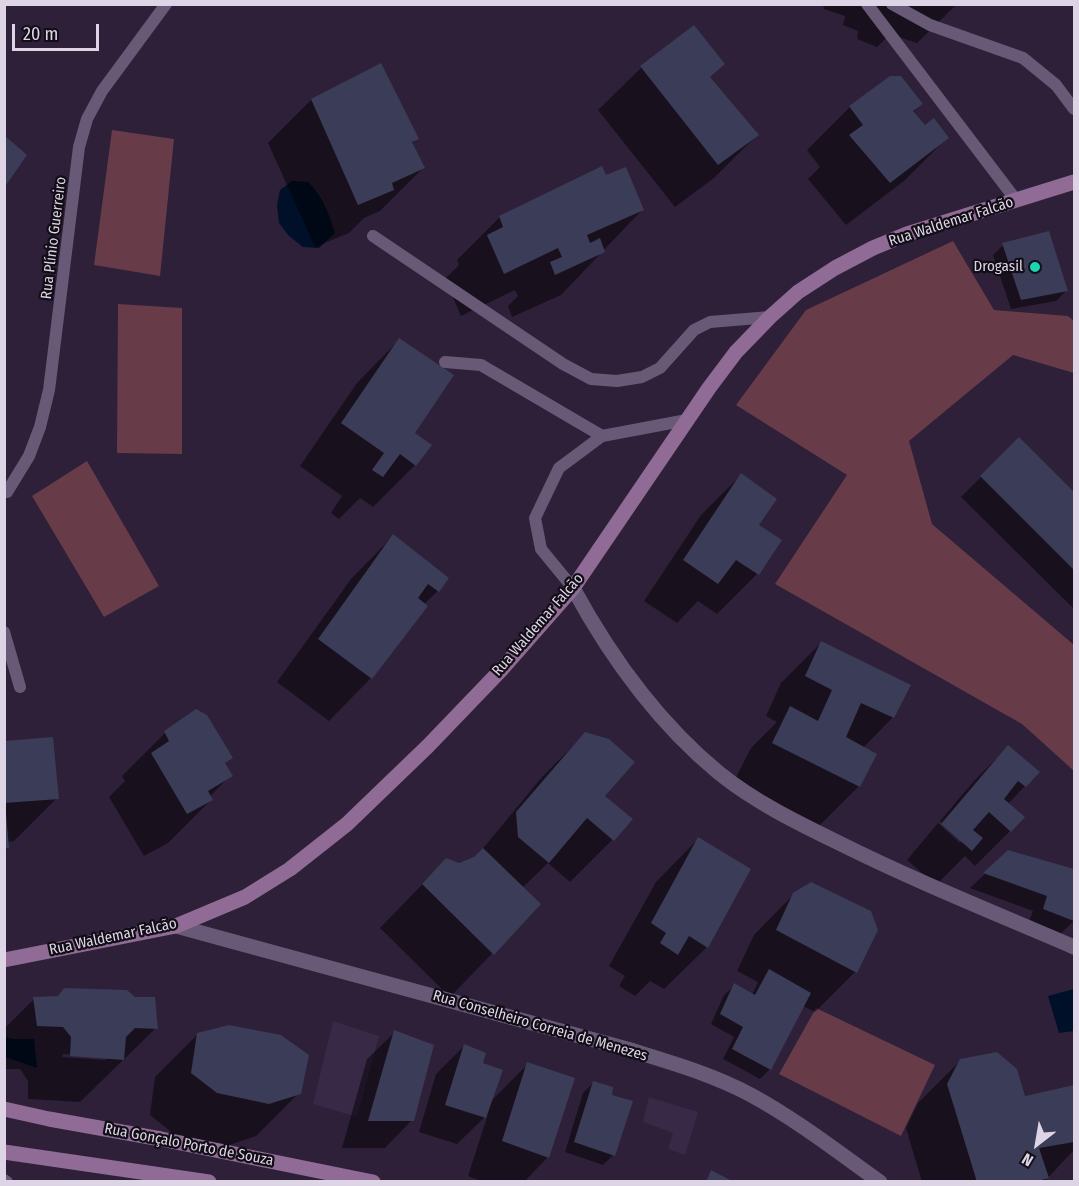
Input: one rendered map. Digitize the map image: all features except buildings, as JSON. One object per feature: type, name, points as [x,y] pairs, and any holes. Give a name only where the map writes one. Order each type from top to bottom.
[{"type":"street","name":"Rua Waldemar Falcão","points":[[4,960],[176,926],[245,897],[290,869],[347,824],[428,746],[573,588],[736,352],[770,316],[798,292],[835,268],[873,248],[908,234],[1074,182]]},
{"type":"street","points":[[573,588],[619,665],[657,715],[719,772],[759,801],[889,868],[1074,948]]},
{"type":"street","name":"Rua Conselheiro Correia de Menezes","points":[[176,926],[700,1071],[750,1095],[793,1120],[880,1182]]},
{"type":"street","name":"Rua Gonçalo Porto de Souza","points":[[4,1109],[373,1182]]},
{"type":"street","points":[[4,1152],[209,1182]]},
{"type":"lane","name":"Rua Plínio Guerreiro","points":[[7,492],[29,456],[40,427],[49,390],[79,147],[87,119],[102,91],[166,4]]},
{"type":"lane","points":[[867,4],[1016,200]]},
{"type":"lane","points":[[892,4],[930,25],[1023,58],[1056,85],[1074,109]]},
{"type":"lane","points":[[373,236],[563,364],[591,379],[617,381],[642,377],[660,368],[694,330],[710,322],[770,316]]},
{"type":"lane","points":[[445,362],[481,365],[603,436]]},
{"type":"lane","points":[[573,588],[541,549],[535,518],[560,468],[603,436],[687,420]]},
{"type":"lane","points":[[4,632],[20,687]]},
{"type":"shaded area","points":[[112,130],[174,139],[160,276],[94,265]]},
{"type":"shaded area","points":[[953,241],[994,310],[1068,316],[1074,321],[1074,373],[1013,355],[909,441],[932,524],[1074,645],[1074,771],[1022,724],[775,584],[847,475],[736,405],[806,310]]},
{"type":"shaded area","points":[[118,304],[182,308],[182,454],[117,453]]},
{"type":"shaded area","points":[[87,461],[159,586],[104,617],[32,496]]},
{"type":"shaded area","points":[[816,1008],[935,1065],[901,1136],[779,1074]]},
{"type":"shaded area","points":[[333,1021],[379,1036],[357,1117],[313,1104]]},
{"type":"shaded area","points":[[649,1097],[698,1112],[685,1155],[668,1149],[673,1133],[643,1122]]},
{"type":"water","points":[[292,181],[308,182],[322,199],[328,212],[335,233],[319,248],[303,247],[289,236],[279,223],[277,205],[280,190]]},
{"type":"water","points":[[1074,989],[1074,1031],[1059,1033],[1048,996]]},
{"type":"water","points":[[4,1036],[13,1039],[34,1039],[37,1068],[5,1057]]},
{"type":"place","name":"Drogasil","points":[[1035,267]]}]
